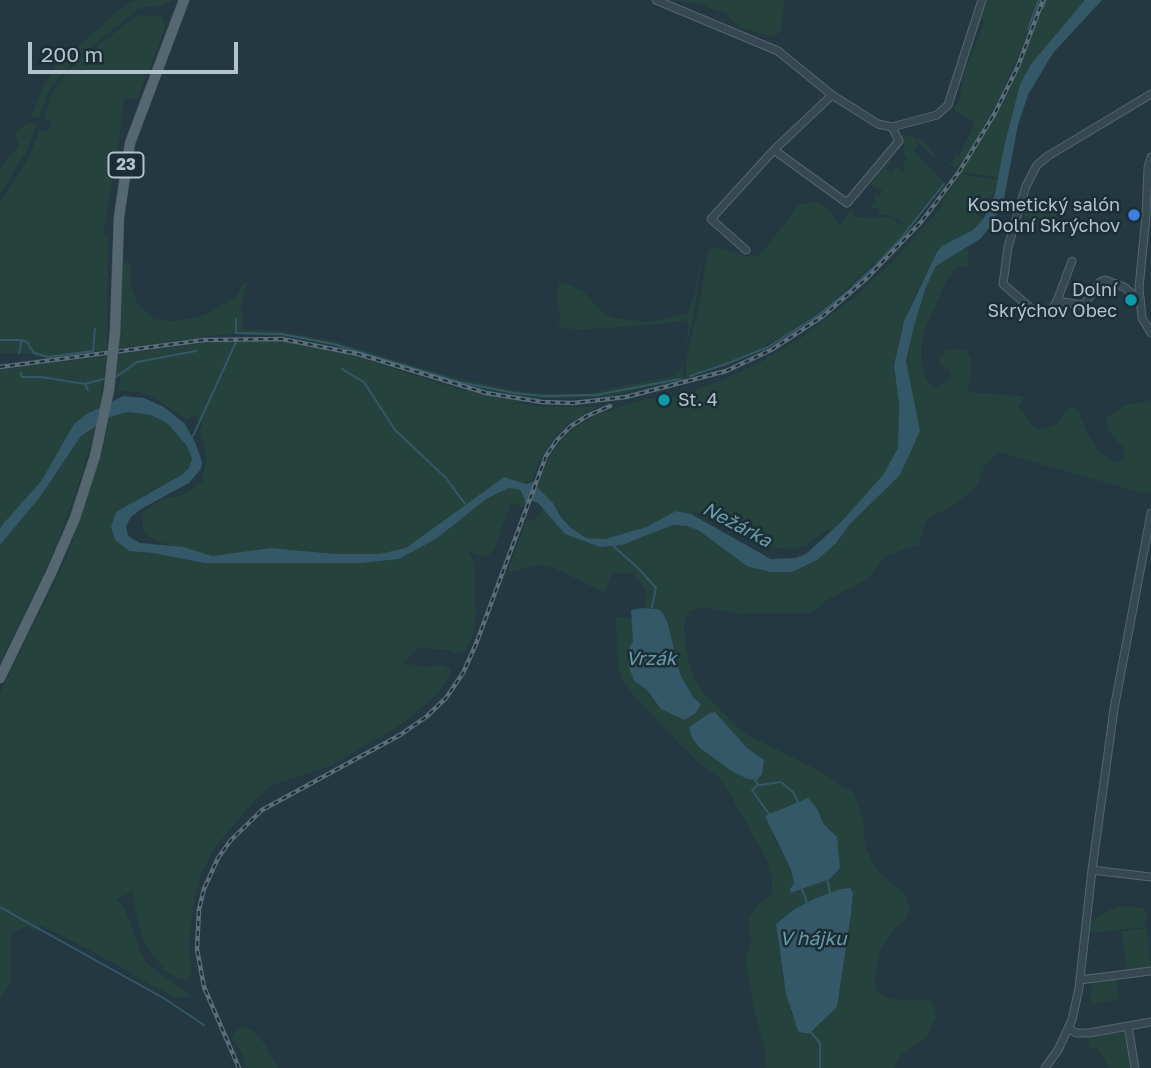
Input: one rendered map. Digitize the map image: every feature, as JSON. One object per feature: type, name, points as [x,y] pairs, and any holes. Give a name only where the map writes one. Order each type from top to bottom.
[{"type":"main road","name":"23","points":[[0,678],[75,518],[95,456],[109,390],[115,332],[119,217],[130,143],[182,4]]},
{"type":"street","points":[[656,0],[778,51],[832,95],[878,124],[892,127],[937,115],[948,105],[982,0]]},
{"type":"street","points":[[1072,261],[1050,312],[1035,312],[1003,284],[1008,247],[1031,175],[1037,165],[1048,156],[1151,94]]},
{"type":"street","points":[[747,250],[711,219],[774,150],[832,95]]},
{"type":"street","points":[[774,150],[846,203],[899,141],[892,127]]},
{"type":"street","points":[[1151,157],[1139,300],[1142,318],[1151,334]]},
{"type":"street","points":[[1128,290],[1140,279]]},
{"type":"street","points":[[1057,301],[1081,305],[1100,282],[1105,280],[1128,290],[1139,300]]},
{"type":"street","points":[[1045,1068],[1069,1028],[1080,980],[1114,709],[1151,513]]},
{"type":"street","points":[[1092,870],[1151,877]]},
{"type":"street","points":[[1080,980],[1151,971]]},
{"type":"street","points":[[1069,1028],[1076,1033],[1151,1022]]},
{"type":"street","points":[[1128,1026],[1135,1068]]},
{"type":"green space","points":[[174,0],[160,6],[139,8],[73,61],[49,90],[39,118],[31,116],[55,67],[119,10],[133,1]]},
{"type":"green space","points":[[676,0],[784,0],[781,32],[773,36],[761,34],[739,27],[726,14],[702,5]]},
{"type":"green space","points":[[987,0],[1039,0],[999,99],[957,169],[940,157],[951,163],[956,155],[959,156],[975,122],[954,108],[959,102],[964,74],[985,22],[981,17]]},
{"type":"green space","points":[[1045,0],[1085,0],[1031,64],[1020,84],[999,178],[962,172],[1006,99]]},
{"type":"green space","points":[[137,15],[161,16],[166,26],[137,99],[125,98],[102,233],[108,236],[107,350],[48,358],[35,357],[34,354],[0,353],[0,203],[30,155],[40,129],[47,132],[52,121],[44,119],[52,93],[59,83],[76,63]]},
{"type":"green space","points":[[28,122],[37,124],[26,152],[0,194],[0,169],[19,145],[14,135]]},
{"type":"green space","points":[[903,134],[924,142],[929,147],[939,162],[916,141],[918,146],[913,150],[944,183],[902,237],[876,265],[874,263],[832,302],[792,331],[748,355],[686,377],[686,360],[701,297],[708,251],[716,247],[749,257],[758,255],[764,251],[798,205],[817,201],[828,209],[839,225],[850,212],[854,212],[853,216],[867,218],[893,217],[899,226],[901,221],[892,215],[879,215],[879,209],[870,208],[877,193],[880,195],[883,191],[870,184],[887,160],[891,163],[886,169],[891,174],[896,167],[903,172],[905,170],[902,166],[907,158],[903,155]]},
{"type":"green space","points":[[961,174],[999,180],[995,194],[983,200],[978,207],[976,213],[984,218],[973,230],[942,246],[918,288],[901,330],[894,365],[899,404],[898,448],[883,475],[832,530],[827,529],[806,546],[793,549],[770,547],[744,538],[697,511],[691,514],[676,511],[646,527],[605,539],[586,538],[570,527],[553,503],[537,487],[549,458],[560,442],[573,429],[599,414],[642,400],[666,395],[670,398],[717,382],[757,364],[798,340],[856,296],[890,264],[941,208],[943,200]]},
{"type":"green space","points":[[1030,202],[1058,212],[1052,228],[1024,217]]},
{"type":"green space","points":[[704,238],[693,321],[684,351],[689,325],[685,320],[578,330],[554,326],[560,322],[557,296],[559,283],[584,292],[601,311],[613,318],[646,322],[686,314],[694,296]]},
{"type":"green space","points":[[968,249],[969,266],[957,267],[947,279],[924,332],[921,362],[927,381],[936,388],[941,385],[951,376],[950,371],[942,366],[938,358],[947,350],[966,349],[972,362],[968,392],[1024,396],[1018,409],[1022,409],[1032,425],[1040,430],[1055,425],[1068,408],[1074,408],[1078,410],[1098,451],[1115,463],[1123,460],[1125,454],[1108,430],[1106,418],[1125,405],[1151,400],[1151,491],[1142,493],[998,452],[984,467],[973,490],[954,505],[930,517],[919,545],[888,555],[881,560],[869,578],[829,599],[810,613],[737,614],[704,607],[687,614],[684,627],[688,662],[704,693],[744,733],[810,766],[853,792],[862,815],[866,848],[870,857],[878,871],[905,894],[910,909],[906,919],[892,932],[880,950],[876,990],[888,999],[931,1000],[935,1007],[936,1018],[927,1037],[901,1055],[894,1068],[766,1068],[765,1049],[755,1015],[745,958],[751,942],[748,918],[758,905],[770,896],[772,890],[768,862],[722,780],[698,762],[638,701],[623,681],[619,669],[615,616],[632,619],[633,641],[627,656],[634,681],[646,689],[654,701],[701,704],[693,697],[679,674],[663,613],[654,608],[644,608],[647,592],[633,573],[612,573],[605,593],[552,567],[538,565],[507,573],[526,521],[535,520],[544,509],[600,547],[622,545],[673,525],[687,526],[770,572],[836,543],[850,524],[900,475],[908,373],[906,361],[914,326],[935,268],[958,251]],"holes":[[[715,712],[747,748],[764,760],[740,775],[713,757],[689,727]],[[818,810],[823,823],[832,830],[830,879],[793,893],[790,889],[794,883],[791,870],[772,834]],[[840,889],[853,893],[837,1007],[814,1030],[791,1014],[782,970],[776,924],[793,910]]]},
{"type":"green space","points":[[131,262],[131,287],[139,306],[155,319],[171,321],[194,318],[210,312],[237,296],[242,284],[250,281],[241,305],[244,330],[271,330],[334,341],[444,375],[518,391],[556,395],[588,393],[672,376],[680,371],[683,356],[683,380],[606,397],[542,399],[478,388],[358,350],[291,337],[226,334],[119,348],[123,263]]},
{"type":"green space","points":[[224,340],[290,342],[331,349],[458,389],[527,403],[503,402],[542,407],[598,407],[568,424],[554,438],[539,462],[532,481],[521,483],[504,477],[406,548],[379,554],[336,554],[271,548],[203,555],[159,542],[147,535],[143,529],[143,512],[163,499],[183,495],[202,482],[207,456],[199,431],[202,426],[194,414],[187,420],[152,396],[140,392],[118,391],[121,375],[116,375],[119,354]]},
{"type":"green space","points":[[106,356],[99,408],[74,424],[42,481],[0,529],[0,370]]},
{"type":"green space","points":[[128,412],[151,415],[167,423],[187,446],[192,459],[183,474],[134,501],[111,527],[115,540],[129,551],[204,563],[363,563],[399,559],[436,539],[486,498],[509,488],[519,490],[524,497],[526,508],[511,503],[495,547],[489,555],[480,556],[468,551],[474,564],[476,614],[474,632],[466,649],[455,653],[418,648],[402,663],[427,667],[442,665],[451,669],[438,693],[404,723],[332,765],[273,785],[254,801],[213,850],[195,895],[189,941],[191,973],[187,979],[180,979],[165,971],[144,942],[133,892],[116,899],[125,909],[148,965],[186,991],[189,997],[175,998],[42,926],[35,931],[27,926],[12,933],[10,938],[11,982],[0,1000],[0,693],[66,559],[101,458],[110,417]]},
{"type":"green space","points":[[95,427],[83,472],[53,554],[0,663],[0,545],[40,497],[81,436]]},
{"type":"green space","points":[[1117,906],[1145,908],[1145,927],[1090,933],[1091,921]]},
{"type":"green space","points":[[1147,928],[1151,967],[1127,971],[1121,931]]},
{"type":"green space","points":[[1116,979],[1119,999],[1091,1004],[1091,987],[1094,983]]},
{"type":"green space","points":[[242,1026],[253,1031],[265,1044],[278,1068],[245,1068],[242,1052],[232,1039]]},
{"type":"green space","points":[[1119,1031],[1125,1035],[1130,1068],[1109,1068],[1097,1048],[1091,1049],[1088,1037]]},
{"type":"water","points":[[1085,0],[1102,0],[1053,53],[1028,95],[1018,125],[1004,198],[991,226],[980,239],[936,266],[926,287],[906,361],[920,431],[900,475],[817,560],[792,572],[770,572],[747,566],[698,530],[673,525],[622,545],[600,547],[565,534],[538,503],[532,501],[526,508],[520,490],[509,488],[486,499],[436,539],[399,559],[363,563],[204,563],[129,551],[115,540],[111,527],[116,512],[183,474],[192,459],[187,446],[167,423],[151,415],[128,412],[110,417],[81,436],[40,497],[0,545],[0,529],[3,524],[42,480],[74,424],[87,414],[123,396],[144,398],[164,407],[185,424],[202,462],[201,469],[189,483],[131,517],[126,526],[128,536],[140,543],[183,547],[212,556],[271,548],[336,554],[379,554],[406,548],[504,477],[526,484],[538,480],[537,487],[553,503],[561,517],[586,538],[605,539],[646,527],[676,511],[691,514],[771,559],[795,558],[806,554],[841,522],[883,475],[898,448],[899,404],[894,365],[904,321],[937,252],[942,246],[973,230],[984,218],[995,194],[1020,84],[1031,64]]},
{"type":"water","name":"Vrzák","points":[[658,609],[663,613],[680,674],[693,697],[701,704],[696,713],[684,720],[661,709],[646,689],[634,681],[628,664],[629,649],[633,641],[631,610]]},
{"type":"water","points":[[715,712],[747,748],[764,760],[762,774],[757,780],[733,772],[700,748],[692,738],[689,727]]},
{"type":"water","points":[[808,798],[818,810],[823,823],[837,837],[840,868],[830,879],[791,893],[790,889],[794,883],[791,870],[765,816]]},
{"type":"water","name":"V hájku","points":[[850,888],[853,893],[851,914],[837,1007],[810,1033],[803,1033],[798,1031],[786,994],[776,924],[793,910],[814,899]]},
{"type":"waterway","points":[[1028,29],[1039,0]]},
{"type":"waterway","points":[[1043,8],[1046,0]]},
{"type":"waterway","points":[[877,264],[944,184]]},
{"type":"waterway","points":[[853,286],[876,265]]},
{"type":"waterway","points":[[690,376],[768,347],[818,315],[852,288]]},
{"type":"waterway","points":[[236,319],[236,332]]},
{"type":"waterway","points":[[19,353],[22,340],[27,342],[34,353],[48,357],[93,351],[95,329]]},
{"type":"waterway","points":[[236,333],[281,334],[333,344],[459,382],[514,393],[543,396],[596,395],[680,379]]},
{"type":"waterway","points":[[0,340],[20,340]]},
{"type":"waterway","points":[[193,436],[236,342]]},
{"type":"waterway","points":[[116,377],[137,362],[196,351]]},
{"type":"waterway","points":[[342,369],[364,382],[395,430],[446,478],[465,504]]},
{"type":"waterway","points":[[21,373],[22,377],[85,384],[88,390]]},
{"type":"waterway","points":[[85,384],[107,378]]},
{"type":"waterway","points":[[611,544],[656,588],[652,607]]},
{"type":"waterway","points":[[755,780],[758,785],[752,790],[769,814]]},
{"type":"waterway","points":[[760,785],[781,782],[793,792],[799,804]]},
{"type":"waterway","points":[[827,878],[830,893]]},
{"type":"waterway","points":[[802,889],[807,903]]},
{"type":"waterway","points":[[0,907],[165,999],[204,1025]]},
{"type":"waterway","points":[[810,1031],[820,1043],[820,1068]]},
{"type":"railway","points":[[0,367],[204,340],[282,339],[358,354],[486,393],[542,402],[573,403],[626,397],[726,371],[771,350],[823,316],[867,278],[922,221],[959,172],[995,113],[1018,66],[1043,0]]},
{"type":"railway","points":[[239,1068],[204,987],[197,949],[199,909],[204,889],[218,858],[231,840],[262,810],[400,735],[426,717],[446,698],[463,673],[476,644],[546,456],[571,426],[610,406]]},
{"type":"place","name":"Kosmetický salón Dolní Skrýchov","points":[[1134,215]]},
{"type":"place","name":"Dolní Skrýchov Obec","points":[[1131,300]]},
{"type":"place","name":"St. 4","points":[[664,400]]},
{"type":"water label","name":"Nežárka","points":[[737,525]]}]
